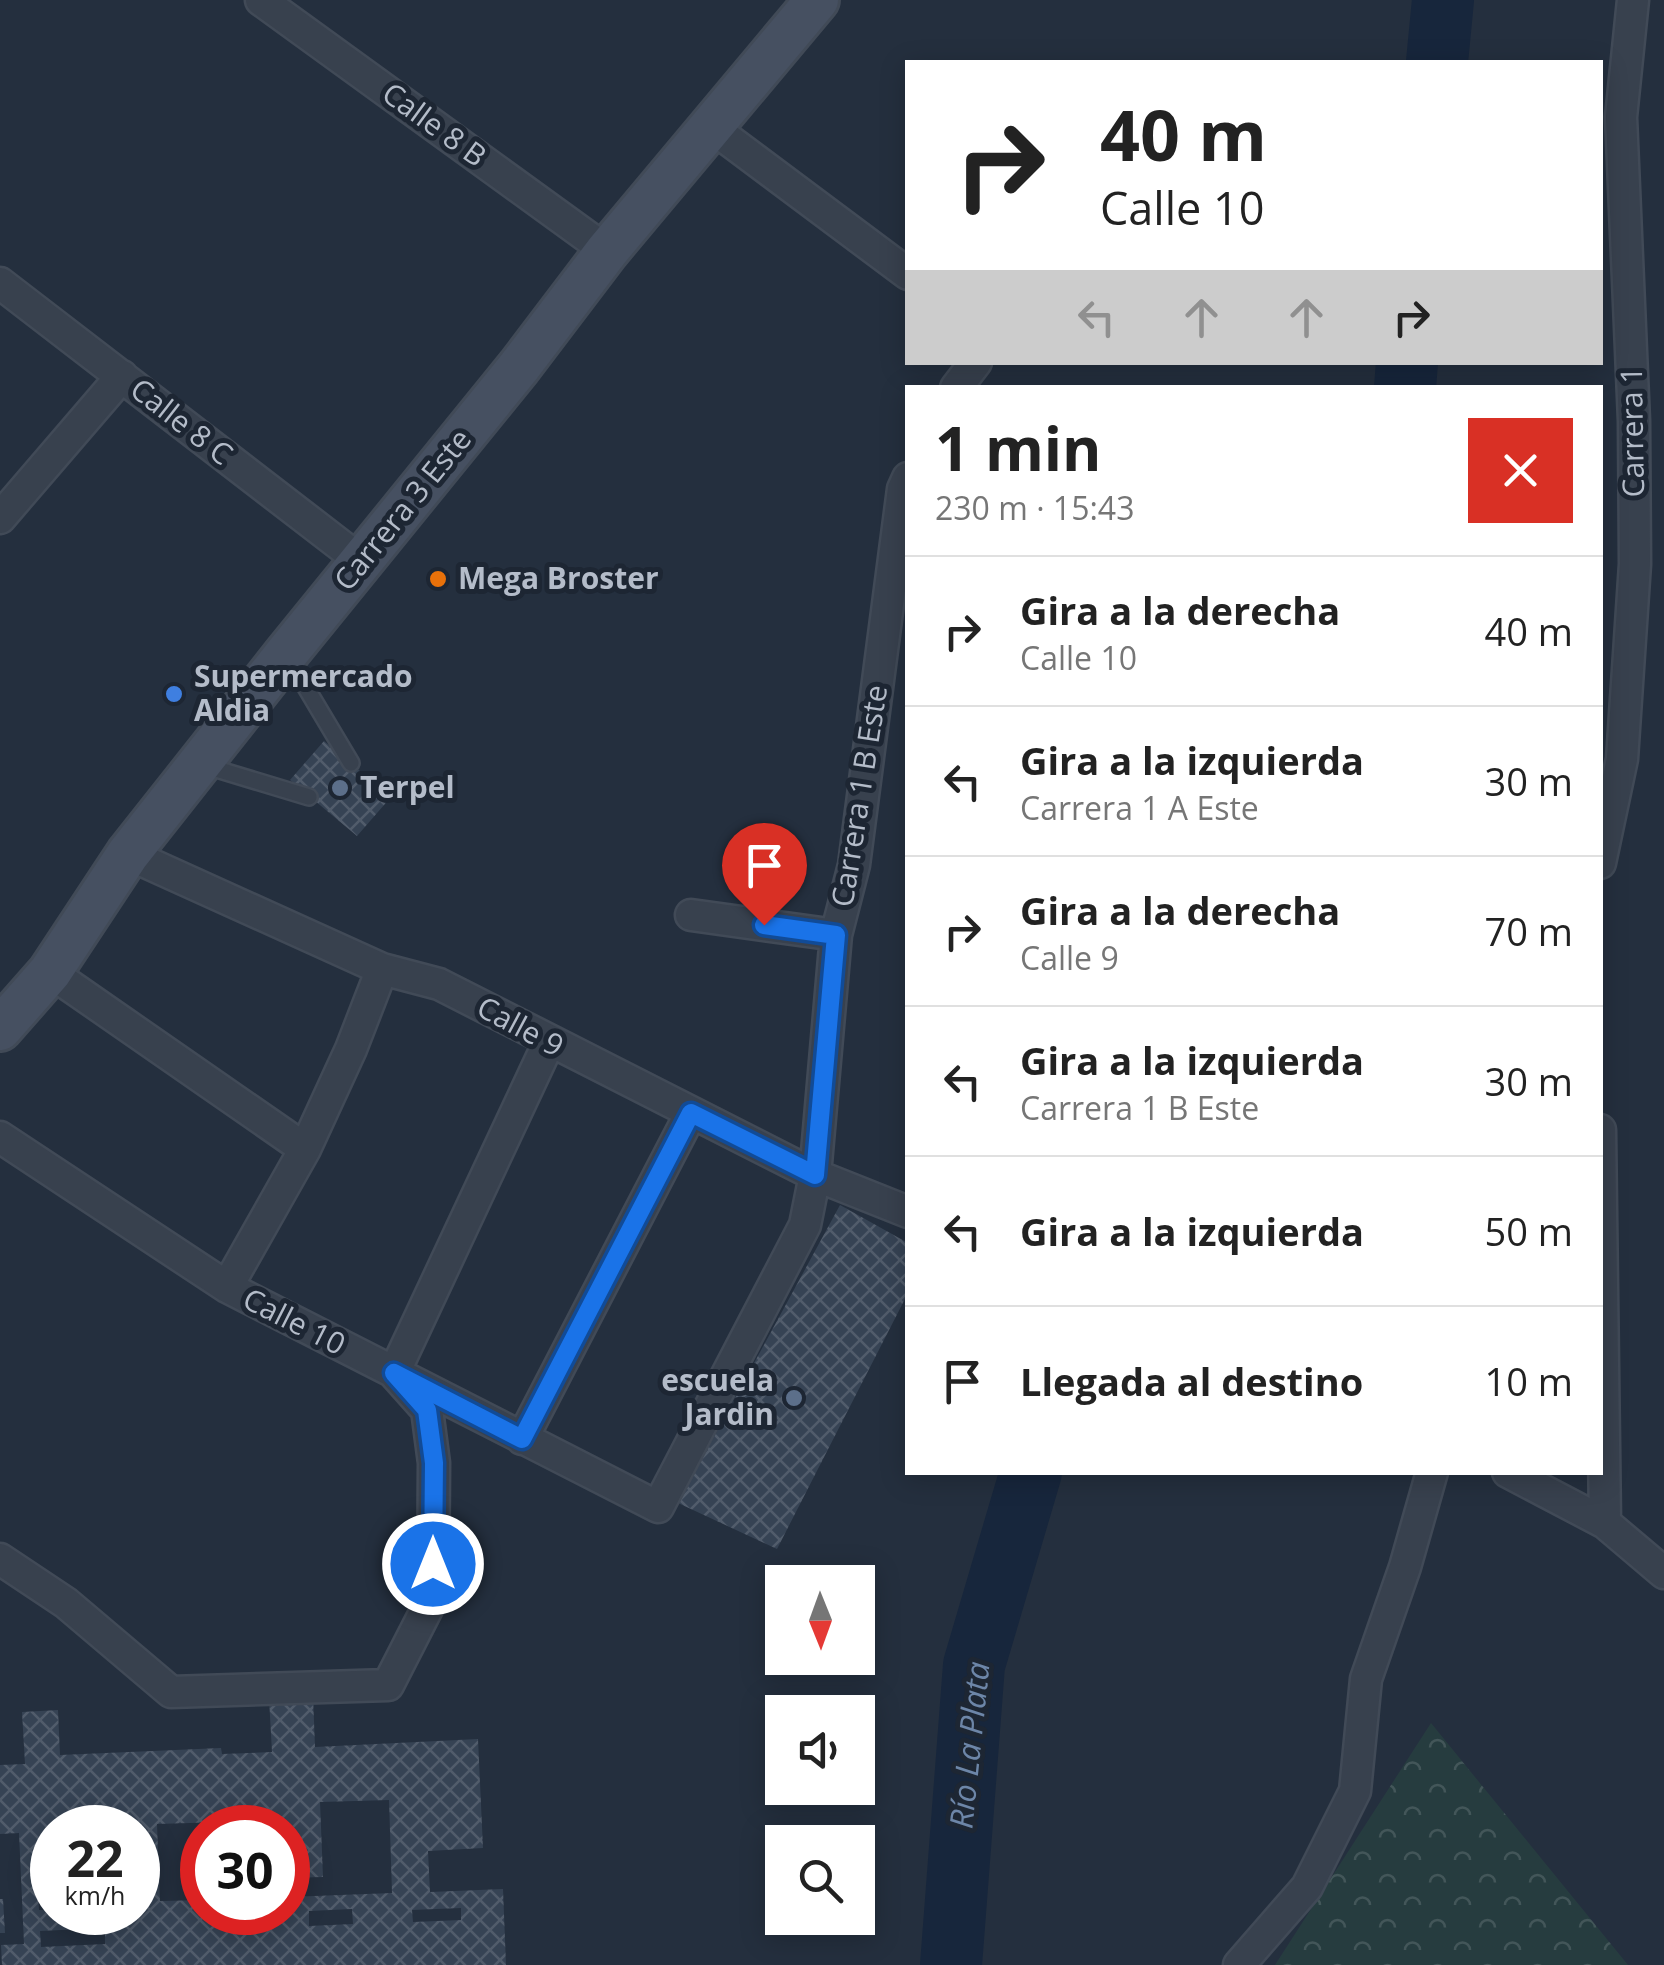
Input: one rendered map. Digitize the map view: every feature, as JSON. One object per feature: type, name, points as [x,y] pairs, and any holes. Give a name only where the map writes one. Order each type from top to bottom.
[{"type":"main road","name":"Carrera 3 Este","points":[[0,1029],[50,972],[128,854],[286,654],[519,367],[607,251],[817,0]]},
{"type":"street","name":"Calle 8 B","points":[[261,0],[607,251]]},
{"type":"street","name":"Carrera 1","points":[[1603,849],[1622,759],[1635,564],[1634,421],[1621,117],[1633,0]]},
{"type":"street","points":[[710,126],[905,272]]},
{"type":"street","name":"Calle 8 C","points":[[0,282],[361,561]]},
{"type":"street","points":[[958,385],[974,365]]},
{"type":"street","points":[[0,518],[122,376]]},
{"type":"street","points":[[1634,421],[1664,434]]},
{"type":"street","name":"Carrera 1 B Este","points":[[658,1506],[805,1225],[815,1175],[836,935],[854,865],[905,484]]},
{"type":"street","name":"Calle 9","points":[[128,854],[382,968],[440,984],[815,1175],[905,1211]]},
{"type":"street","points":[[691,915],[836,935]]},
{"type":"street","points":[[227,1288],[305,1149],[351,1049],[382,968]]},
{"type":"street","points":[[50,972],[305,1149]]},
{"type":"street","points":[[0,1559],[66,1604],[171,1692],[388,1685],[433,1597],[434,1463],[427,1410],[394,1373],[548,1042]]},
{"type":"street","points":[[522,1439],[691,1113]]},
{"type":"street","name":"Calle 10","points":[[0,1137],[227,1288],[658,1506]]},
{"type":"street","points":[[1603,1366],[1605,1523]]},
{"type":"street","points":[[1238,1965],[1308,1888],[1356,1791],[1366,1679],[1405,1567],[1431,1475]]},
{"type":"street","points":[[1514,1475],[1605,1523],[1662,1560]]},
{"type":"lane","points":[[286,654],[351,763]]},
{"type":"lane","points":[[200,764],[309,797]]},
{"type":"green space","points":[[1431,1723],[1628,1965],[1275,1965]]},
{"type":"building","name":"Terpel","points":[[324,741],[391,797],[357,836],[290,780]]},
{"type":"building","name":"escuela Jardin","points":[[840,1205],[905,1241],[905,1299],[777,1549],[678,1503]]},
{"type":"building","points":[[313,1696],[315,1747],[478,1739],[483,1848],[428,1851],[430,1892],[503,1889],[506,1965],[2,1965],[1,1945],[24,1944],[19,1833],[0,1834],[0,1765],[25,1764],[22,1712],[58,1710],[60,1755],[221,1748],[222,1754],[272,1752],[269,1698]],"holes":[[[389,1800],[392,1893],[310,1896],[310,1911],[352,1909],[353,1924],[310,1926],[310,1935],[180,1935],[180,1901],[160,1901],[160,1935],[105,1935],[105,1944],[41,1947],[40,1935],[30,1935],[30,1805],[160,1805],[160,1824],[180,1823],[180,1805],[310,1805],[310,1877],[323,1877],[320,1802]],[[461,1908],[461,1920],[413,1922],[412,1910]]]},
{"type":"building","points":[[3,1899],[5,1933],[0,1933]]},
{"type":"waterway","name":"Río La Plata","points":[[1437,60],[1443,0]]},
{"type":"waterway","name":"Río La Plata","points":[[1405,385],[1407,365]]},
{"type":"waterway","name":"Río La Plata","points":[[951,1965],[974,1665],[1030,1475]]},
{"type":"place","name":"Mega Broster","points":[[438,579]]},
{"type":"place","name":"Supermercado Aldia","points":[[174,694]]},
{"type":"place","name":"Terpel","points":[[340,788]]},
{"type":"place","name":"escuela Jardin","points":[[794,1398]]},
{"type":"route","points":[[433,1564],[434,1463],[427,1410],[394,1373],[522,1439],[691,1113],[815,1175],[836,935],[764,925]]}]
